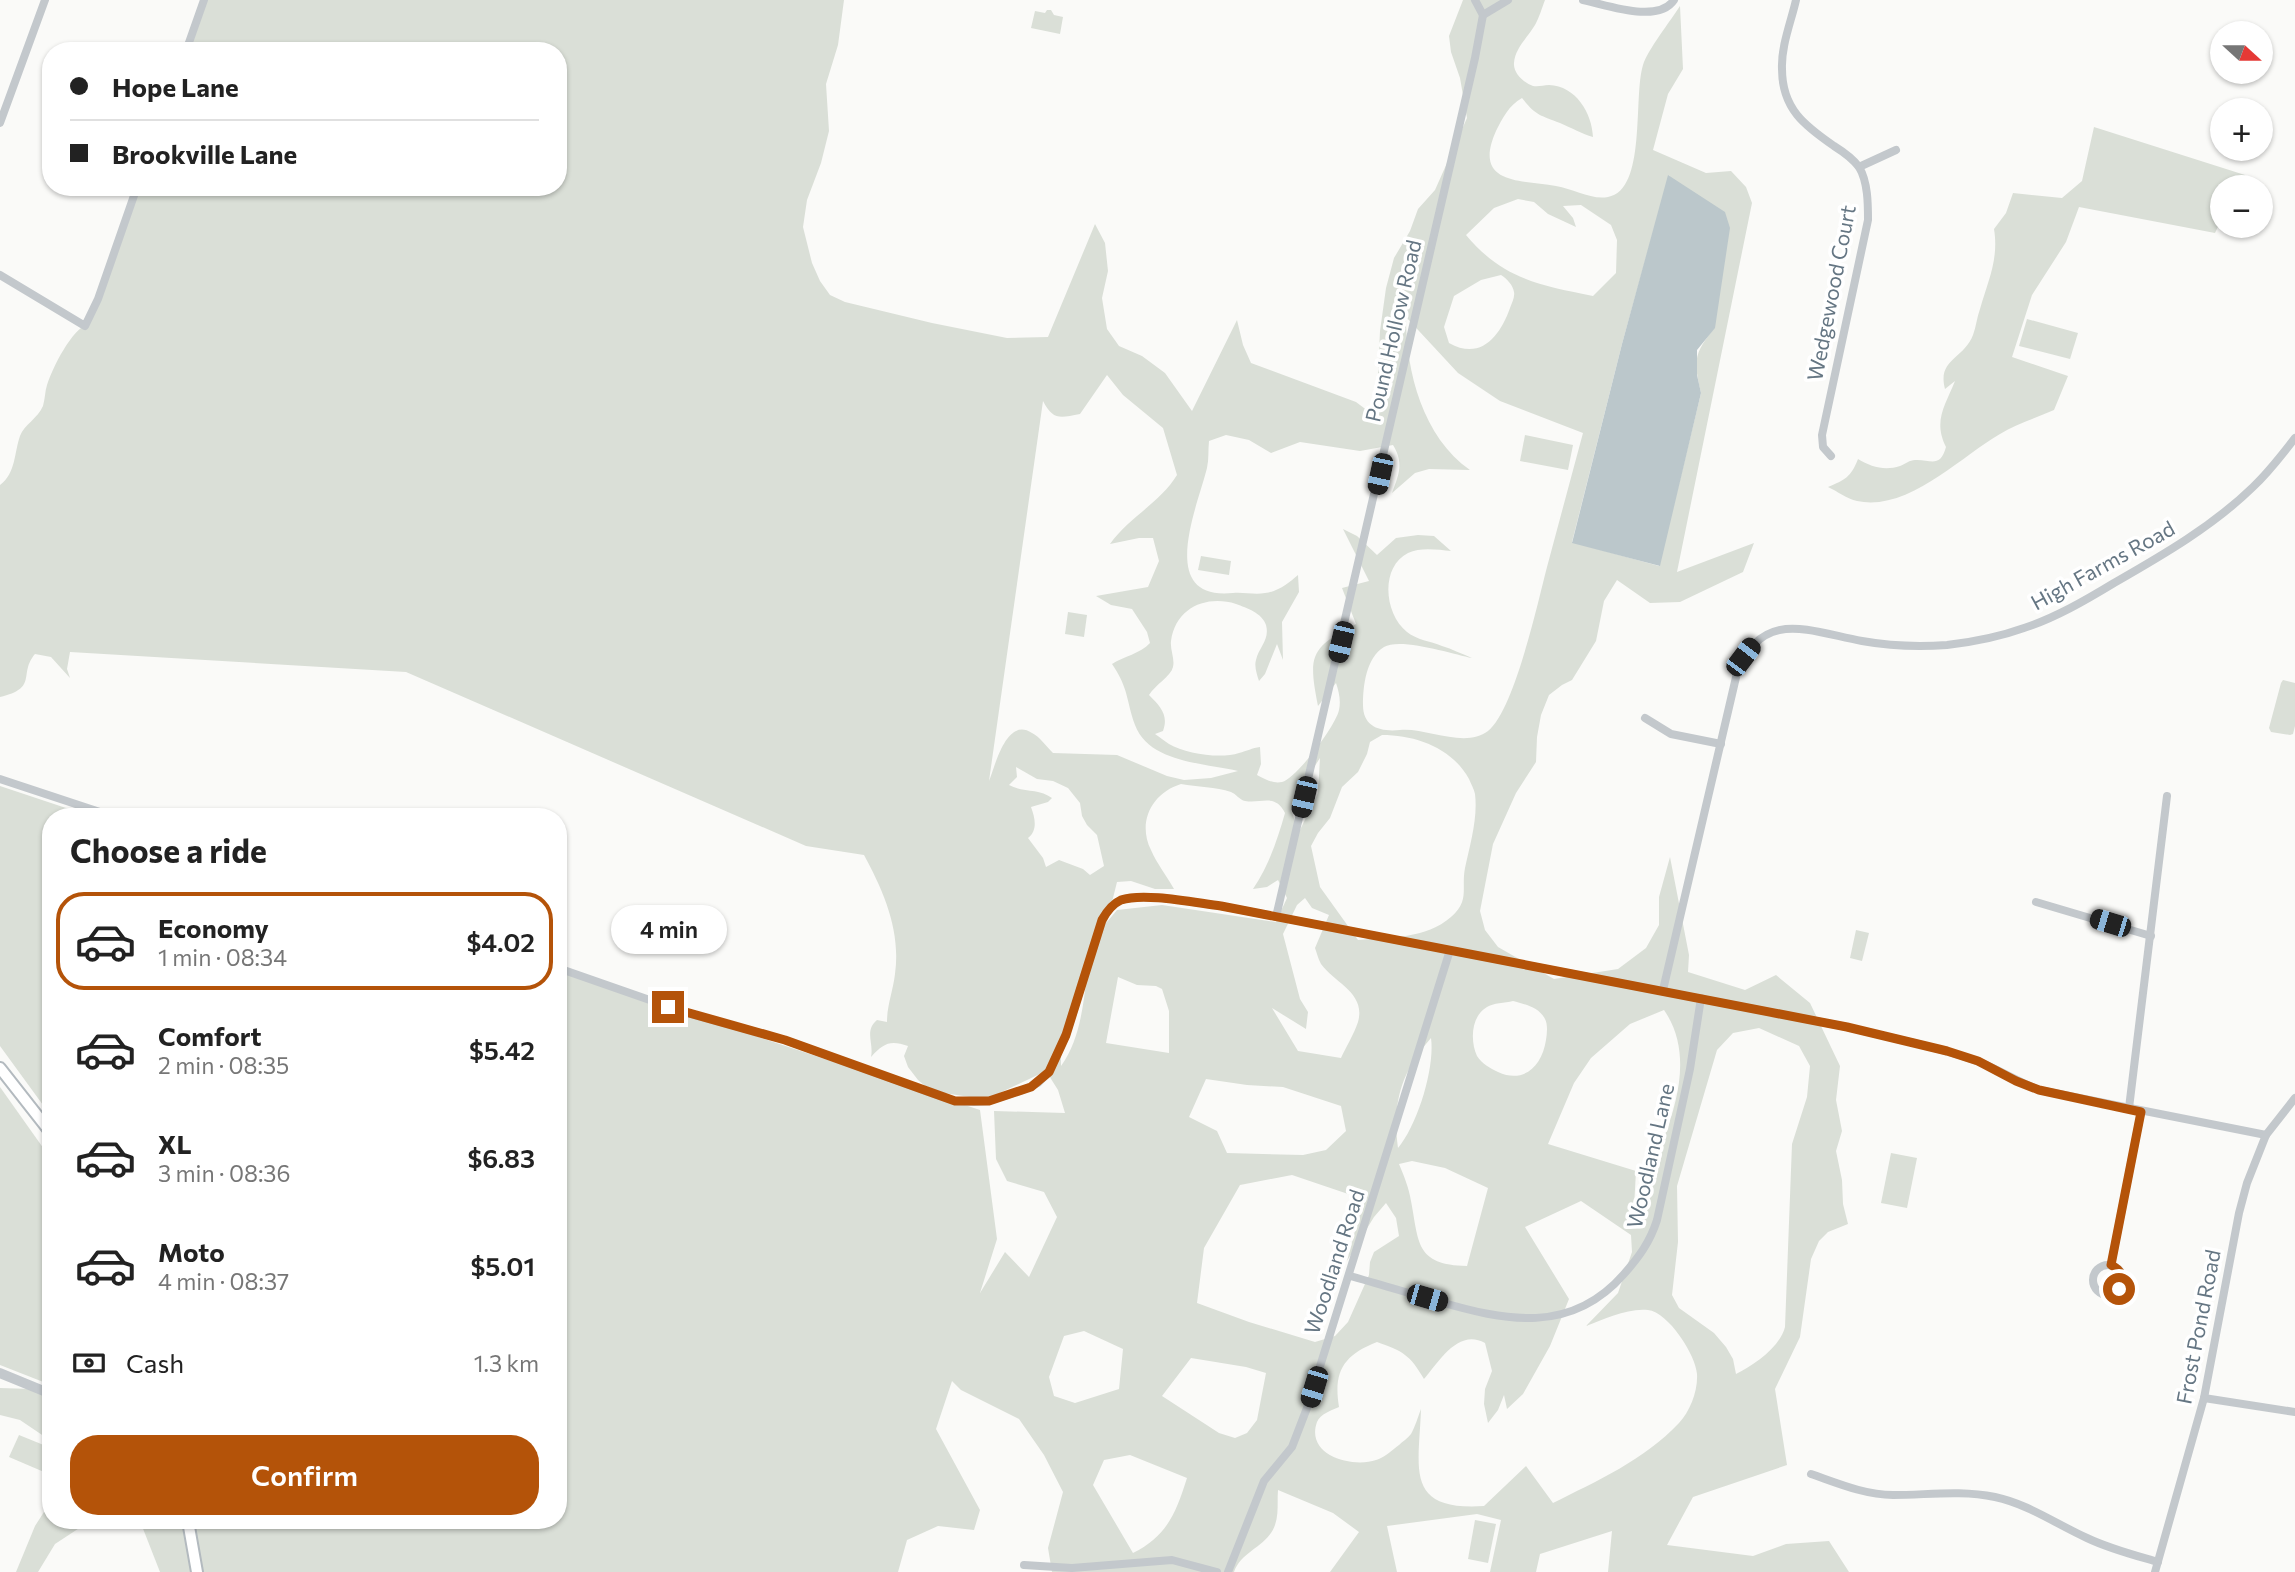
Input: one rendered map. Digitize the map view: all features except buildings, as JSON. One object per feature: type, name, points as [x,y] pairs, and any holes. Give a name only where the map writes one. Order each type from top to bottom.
[{"type":"main road","points":[[0,1068],[42,1122]]},
{"type":"main road","points":[[189,1529],[197,1572]]},
{"type":"street","points":[[0,123],[45,0]]},
{"type":"street","points":[[189,42],[204,0]]},
{"type":"street","points":[[1475,0],[1483,15],[1508,0]]},
{"type":"street","points":[[1583,0],[1648,12],[1664,10],[1674,0]]},
{"type":"street","points":[[1796,0],[1781,71],[1788,100],[1797,116],[1807,127],[1842,151],[1859,167],[1896,150]]},
{"type":"street","name":"Pound Hollow Road","points":[[1276,917],[1464,109],[1483,15]]},
{"type":"street","name":"Wedgewood Court","points":[[1831,456],[1823,447],[1823,428],[1868,220],[1868,198],[1859,167]]},
{"type":"street","points":[[0,275],[85,326],[98,299],[134,196]]},
{"type":"street","name":"High Farms Road","points":[[1663,990],[1737,673],[1743,657],[1753,643],[1782,628],[1797,628],[1866,642],[1933,646],[1994,637],[2025,628],[2090,597],[2193,536],[2253,487],[2295,439]]},
{"type":"street","points":[[1645,718],[1671,734],[1721,744]]},
{"type":"street","points":[[0,779],[88,808]]},
{"type":"street","points":[[2129,1108],[2166,796]]},
{"type":"street","points":[[567,971],[687,1013],[785,1040],[955,1101],[989,1101],[1038,1083],[1049,1072],[1066,1035],[1107,911],[1119,901],[1133,897],[1163,899],[1221,906],[1847,1027],[1978,1061],[2039,1090],[2266,1135]]},
{"type":"street","points":[[2036,902],[2151,936]]},
{"type":"street","name":"Woodland Road","points":[[1228,1572],[1264,1481],[1283,1460],[1296,1438],[1350,1276],[1450,950]]},
{"type":"street","name":"Woodland Lane","points":[[1350,1276],[1478,1313],[1514,1319],[1562,1315],[1590,1304],[1609,1289],[1639,1257],[1652,1237],[1690,1069],[1701,998]]},
{"type":"street","name":"Frost Pond Road","points":[[2155,1572],[2204,1398],[2246,1183],[2266,1135],[2295,1098]]},
{"type":"street","points":[[2111,1265],[2141,1112]]},
{"type":"street","points":[[0,1373],[42,1390]]},
{"type":"street","points":[[2204,1398],[2295,1412]]},
{"type":"street","points":[[1811,1474],[1876,1494],[1951,1492],[1996,1497],[2037,1512],[2109,1548],[2158,1562]]},
{"type":"street","points":[[1024,1565],[1072,1568],[1172,1560],[1217,1572]]},
{"type":"shaded area","points":[[206,0],[844,0],[838,45],[826,84],[829,131],[807,200],[803,227],[812,263],[830,295],[845,302],[1007,338],[1048,337],[1095,224],[1105,243],[1108,271],[1102,298],[1107,329],[1119,346],[1142,356],[1165,373],[1192,411],[1237,320],[1251,363],[1356,402],[1376,417],[1380,331],[1386,288],[1394,258],[1410,231],[1418,209],[1435,190],[1467,118],[1449,36],[1463,0],[1545,0],[1535,25],[1517,52],[1515,70],[1530,85],[1559,87],[1575,96],[1586,110],[1592,128],[1593,137],[1539,114],[1522,98],[1510,108],[1496,131],[1490,149],[1490,162],[1495,171],[1515,180],[1556,186],[1602,198],[1620,191],[1629,178],[1634,161],[1643,65],[1680,6],[1683,69],[1668,94],[1653,150],[1706,173],[1731,171],[1746,187],[1752,203],[1677,572],[1754,543],[1743,572],[1680,602],[1650,603],[1617,580],[1604,601],[1596,641],[1572,680],[1549,695],[1541,715],[1536,762],[1516,793],[1493,844],[1480,911],[1485,930],[1498,947],[1554,979],[1618,969],[1646,948],[1659,925],[1659,897],[1670,857],[1689,955],[1688,972],[1745,990],[1776,975],[1810,1003],[1840,1066],[1836,1100],[1842,1131],[1836,1151],[1848,1224],[1828,1232],[1819,1241],[1811,1259],[1800,1337],[1775,1389],[1787,1465],[1693,1497],[1667,1545],[1753,1556],[1786,1544],[1829,1541],[1849,1572],[1608,1572],[1612,1531],[1540,1554],[1536,1572],[1490,1572],[1501,1520],[1477,1514],[1387,1526],[1397,1572],[1330,1572],[1359,1532],[1333,1513],[1278,1490],[1277,1516],[1272,1532],[1242,1559],[1234,1572],[1052,1572],[1048,1548],[1063,1492],[1044,1455],[1019,1419],[961,1390],[952,1381],[936,1429],[980,1510],[974,1530],[938,1526],[907,1540],[898,1572],[201,1572],[193,1529],[567,1529],[567,974],[980,1110],[997,1239],[980,1293],[1005,1252],[1029,1277],[1057,1217],[1044,1192],[1007,1181],[996,1159],[994,1111],[1065,1113],[1058,1090],[1046,1071],[991,1097],[976,1098],[931,1091],[908,1067],[904,1056],[908,1046],[888,1044],[871,1057],[871,1028],[877,1020],[887,1022],[895,974],[896,942],[889,912],[864,855],[806,846],[406,672],[70,652],[67,669],[70,678],[51,657],[35,654],[30,661],[24,685],[0,697],[0,485],[12,469],[22,432],[43,406],[47,385],[58,359],[69,341],[89,323],[136,196],[567,196],[567,42],[191,42]],"holes":[[[1669,175],[1715,327],[1697,357],[1701,393],[1659,566],[1572,542],[1622,344]],[[1518,199],[1534,202],[1548,214],[1576,227],[1573,218],[1563,206],[1581,205],[1611,225],[1617,240],[1616,273],[1593,296],[1523,278],[1494,262],[1466,235],[1494,208]],[[1501,275],[1509,282],[1514,292],[1512,302],[1501,328],[1488,343],[1471,349],[1460,348],[1449,343],[1444,327],[1454,296],[1481,280]],[[1406,317],[1458,373],[1500,401],[1583,433],[1524,655],[1498,720],[1488,731],[1468,738],[1410,730],[1386,730],[1369,723],[1364,712],[1365,681],[1369,665],[1384,647],[1392,644],[1414,645],[1472,658],[1411,635],[1399,624],[1390,603],[1389,579],[1399,560],[1418,550],[1451,551],[1434,536],[1418,535],[1396,538],[1377,555],[1357,536],[1343,529],[1369,581],[1342,588],[1356,624],[1329,640],[1316,655],[1313,675],[1318,706],[1336,683],[1340,707],[1331,727],[1306,761],[1289,778],[1275,782],[1257,775],[1261,764],[1260,747],[1223,756],[1176,748],[1167,743],[1155,734],[1163,731],[1165,720],[1160,707],[1149,695],[1172,670],[1171,641],[1179,620],[1194,606],[1214,601],[1245,607],[1261,617],[1267,630],[1255,662],[1259,681],[1265,674],[1277,644],[1283,660],[1282,622],[1299,592],[1298,575],[1278,589],[1261,594],[1209,592],[1195,582],[1188,568],[1187,548],[1207,468],[1209,441],[1226,435],[1249,440],[1271,453],[1300,442],[1360,451],[1393,445],[1399,469],[1392,493],[1415,473],[1429,469],[1470,470],[1440,440],[1420,402],[1409,359]],[[1107,375],[1123,395],[1163,428],[1177,475],[1162,494],[1110,544],[1153,538],[1159,561],[1148,587],[1096,596],[1111,605],[1132,609],[1147,632],[1150,643],[1146,647],[1112,664],[1126,694],[1135,725],[1142,738],[1165,754],[1238,771],[1211,778],[1184,780],[1167,776],[1117,755],[1053,753],[1038,737],[1023,730],[1015,731],[1003,745],[989,781],[1043,401],[1054,415],[1080,414]],[[1382,735],[1408,738],[1432,745],[1453,759],[1469,779],[1475,792],[1476,803],[1465,868],[1463,900],[1457,911],[1441,924],[1419,933],[1358,940],[1320,887],[1311,846],[1330,818],[1342,787],[1358,772],[1370,742]],[[1320,758],[1318,793],[1299,832],[1291,810],[1300,789]],[[1016,767],[1037,779],[1053,781],[1068,788],[1080,803],[1087,825],[1097,835],[1104,866],[1090,875],[1083,869],[1059,860],[1046,867],[1043,858],[1028,838],[1034,828],[1031,807],[1048,802],[1052,798],[1009,785],[1017,777]],[[1181,784],[1225,790],[1245,801],[1277,803],[1285,813],[1276,843],[1253,889],[1267,887],[1278,880],[1287,898],[1276,922],[1162,905],[1117,910],[1107,922],[1117,882],[1131,881],[1155,889],[1174,889],[1147,839],[1147,819],[1155,801],[1171,788]],[[1305,898],[1312,908],[1329,915],[1315,948],[1320,962],[1354,996],[1358,1004],[1358,1022],[1341,1058],[1298,1051],[1272,1008],[1306,1029],[1308,1012],[1300,999],[1283,934],[1297,905]],[[1118,977],[1137,985],[1162,989],[1169,1011],[1169,1053],[1106,1043]],[[1086,982],[1076,1037],[1061,1066],[1066,1022]],[[1513,1001],[1539,1012],[1546,1021],[1547,1029],[1544,1049],[1536,1065],[1524,1074],[1516,1076],[1498,1072],[1481,1061],[1475,1050],[1473,1036],[1475,1023],[1482,1011],[1492,1005]],[[1664,1010],[1675,1033],[1680,1058],[1679,1083],[1665,1135],[1634,1208],[1636,1171],[1548,1144],[1574,1083],[1591,1058],[1630,1024]],[[1759,1028],[1799,1046],[1810,1066],[1807,1097],[1792,1144],[1785,1327],[1772,1348],[1736,1374],[1733,1359],[1726,1347],[1714,1333],[1679,1308],[1672,1295],[1678,1242],[1677,1186],[1717,1050],[1733,1033]],[[1431,1038],[1432,1050],[1424,1095],[1412,1125],[1398,1148],[1396,1117],[1412,1063]],[[1206,1079],[1283,1087],[1341,1106],[1346,1131],[1326,1150],[1303,1155],[1227,1153],[1217,1131],[1189,1117]],[[1412,1161],[1445,1168],[1488,1188],[1467,1266],[1437,1261],[1422,1248],[1410,1196],[1399,1164]],[[1292,1175],[1357,1197],[1356,1227],[1347,1261],[1374,1217],[1386,1203],[1396,1218],[1399,1236],[1374,1252],[1369,1275],[1348,1322],[1335,1336],[1315,1342],[1197,1303],[1204,1248],[1240,1185]],[[1581,1201],[1631,1235],[1632,1252],[1618,1293],[1586,1326],[1632,1311],[1648,1310],[1656,1313],[1672,1326],[1692,1356],[1697,1374],[1695,1394],[1679,1423],[1651,1448],[1619,1469],[1553,1503],[1526,1466],[1484,1506],[1458,1506],[1440,1501],[1428,1493],[1419,1467],[1421,1409],[1410,1435],[1388,1454],[1376,1460],[1355,1462],[1333,1457],[1318,1443],[1315,1434],[1317,1422],[1326,1413],[1339,1407],[1338,1383],[1343,1366],[1356,1353],[1377,1342],[1405,1355],[1424,1379],[1458,1343],[1466,1340],[1485,1343],[1492,1371],[1485,1389],[1484,1404],[1488,1423],[1498,1410],[1504,1395],[1507,1409],[1523,1394],[1550,1346],[1569,1299],[1525,1227]],[[1084,1331],[1123,1349],[1119,1389],[1075,1403],[1054,1396],[1049,1377],[1064,1336]],[[1191,1358],[1266,1373],[1257,1420],[1247,1433],[1235,1438],[1219,1433],[1162,1396]],[[1130,1455],[1187,1478],[1169,1522],[1154,1539],[1133,1553],[1093,1485],[1104,1460]]]},
{"type":"shaded area","points":[[1047,10],[1063,17],[1060,34],[1031,28],[1035,11],[1045,13]]},
{"type":"shaded area","points":[[2094,127],[2245,175],[2210,175],[2210,232],[2079,207],[2066,242],[2032,295],[2012,357],[2068,376],[2054,410],[2006,430],[1933,480],[1895,498],[1876,502],[1857,501],[1828,487],[1847,477],[1858,459],[1873,466],[1889,468],[1913,460],[1938,461],[1941,458],[1946,447],[1940,421],[1955,381],[1945,389],[1945,371],[1973,335],[1994,260],[1994,229],[2006,213],[2013,193],[2062,198],[2082,181]]},
{"type":"shaded area","points":[[1668,175],[1725,212],[1730,228],[1715,328],[1697,350],[1697,375],[1701,393],[1660,566],[1572,543]]},
{"type":"shaded area","points":[[2027,319],[2078,333],[2070,359],[2019,346]]},
{"type":"shaded area","points":[[1525,435],[1573,445],[1568,470],[1520,461]]},
{"type":"shaded area","points":[[1201,556],[1231,561],[1229,575],[1198,570]]},
{"type":"shaded area","points":[[1068,612],[1087,615],[1084,637],[1065,634]]},
{"type":"shaded area","points":[[2283,680],[2295,683],[2295,726],[2293,734],[2290,735],[2271,732],[2269,728]]},
{"type":"shaded area","points":[[0,786],[66,808],[42,808],[42,1104],[0,1046]]},
{"type":"shaded area","points":[[1856,930],[1869,933],[1862,961],[1850,958]]},
{"type":"shaded area","points":[[0,1087],[42,1146],[42,1381],[0,1365]]},
{"type":"shaded area","points":[[1891,1153],[1917,1158],[1907,1208],[1881,1203]]},
{"type":"shaded area","points":[[0,1388],[32,1389],[42,1393],[42,1435],[20,1420],[0,1415]]},
{"type":"shaded area","points":[[19,1435],[42,1444],[42,1471],[9,1457]]},
{"type":"shaded area","points":[[42,1515],[42,1529],[78,1529],[55,1544],[38,1572],[16,1572]]},
{"type":"shaded area","points":[[1475,1520],[1496,1524],[1488,1563],[1468,1559]]},
{"type":"shaded area","points":[[143,1529],[185,1529],[193,1572],[160,1572]]},
{"type":"route","points":[[668,1007],[785,1040],[955,1101],[989,1101],[1031,1087],[1049,1072],[1066,1035],[1102,920],[1107,911],[1119,901],[1133,897],[1221,906],[1682,994],[1847,1027],[1947,1051],[1978,1061],[2039,1090],[2141,1112],[2111,1265],[2120,1270],[2122,1275],[2119,1289]]}]
